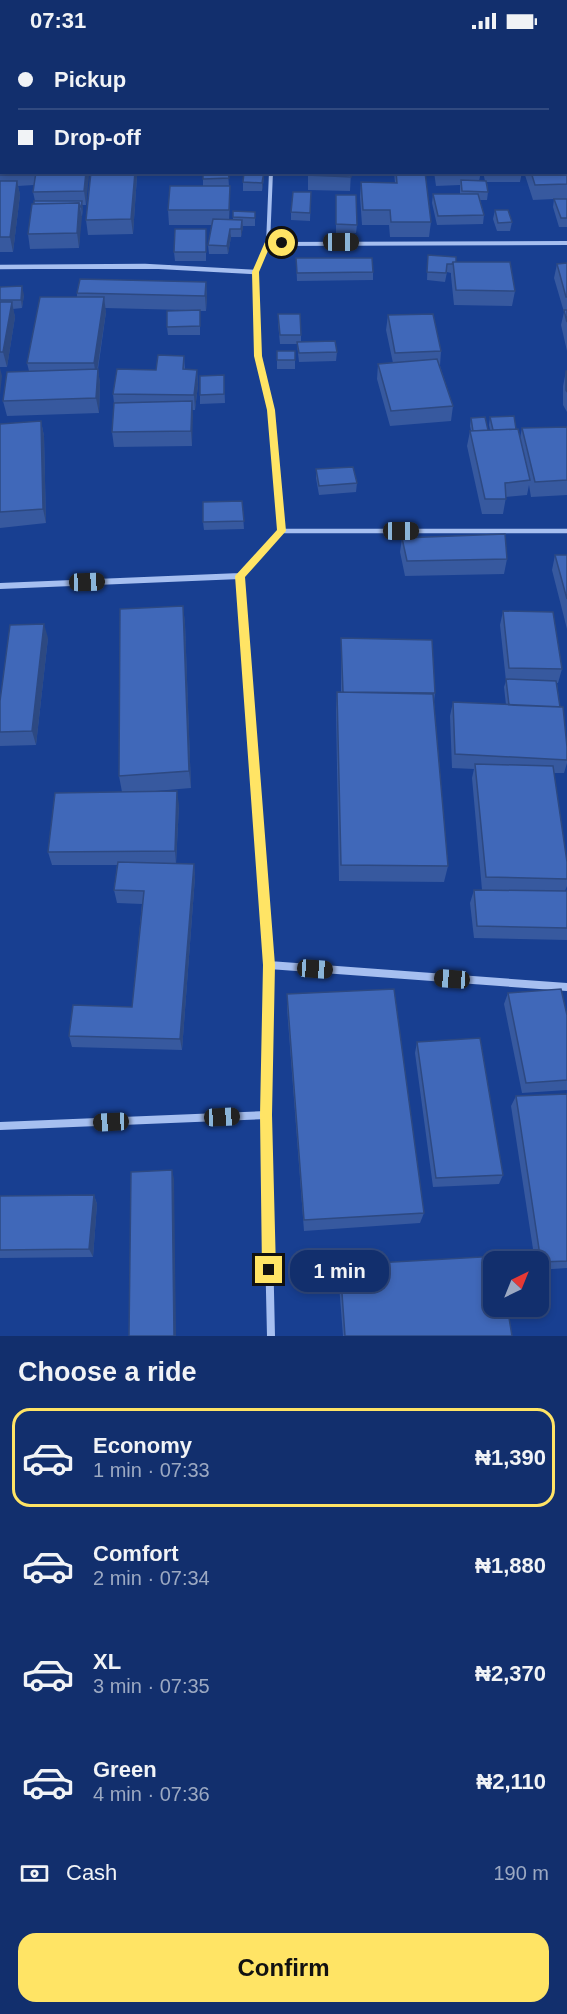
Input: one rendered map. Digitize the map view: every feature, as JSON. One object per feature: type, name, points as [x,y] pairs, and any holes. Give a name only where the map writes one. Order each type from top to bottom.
[{"type":"street","points":[[271,174],[268,244],[255,272],[258,356],[271,410],[282,531]]},
{"type":"street","points":[[268,244],[567,243]]},
{"type":"street","points":[[0,267],[146,266],[255,272]]},
{"type":"street","points":[[0,586],[240,576],[282,531],[567,531]]},
{"type":"street","points":[[240,576],[269,965],[266,1115],[270,1336]]},
{"type":"street","points":[[269,965],[567,987]]},
{"type":"street","points":[[0,1126],[266,1115]]},
{"type":"building","points":[[36,174],[86,174],[84,191],[33,192]]},
{"type":"building","points":[[91,174],[135,174],[131,219],[86,220]]},
{"type":"building","points":[[203,174],[228,174],[229,178],[203,179]]},
{"type":"building","points":[[244,174],[264,174],[262,183],[243,182]]},
{"type":"building","points":[[351,174],[351,177],[308,175]]},
{"type":"building","points":[[396,174],[425,174],[431,222],[391,222],[390,210],[363,210],[361,182],[397,183]]},
{"type":"building","points":[[532,174],[567,174],[567,184],[535,185]]},
{"type":"building","points":[[461,180],[486,181],[488,192],[462,191]]},
{"type":"building","points":[[0,181],[17,181],[10,237],[0,237]]},
{"type":"building","points":[[170,186],[230,186],[229,210],[168,210]]},
{"type":"building","points":[[293,192],[311,192],[310,213],[291,212]]},
{"type":"building","points":[[433,194],[478,194],[484,215],[438,216]]},
{"type":"building","points":[[336,195],[356,195],[357,225],[336,224]]},
{"type":"building","points":[[554,199],[567,199],[567,218],[561,218]]},
{"type":"building","points":[[34,201],[82,201],[80,207],[79,203],[34,204]]},
{"type":"building","points":[[79,203],[77,233],[28,234],[32,204]]},
{"type":"building","points":[[495,210],[508,210],[512,222],[498,223]]},
{"type":"building","points":[[233,211],[255,212],[255,218],[233,217]]},
{"type":"building","points":[[213,219],[242,220],[241,229],[230,229],[227,246],[208,245]]},
{"type":"building","points":[[175,229],[206,229],[206,252],[174,252]]},
{"type":"building","points":[[428,255],[456,257],[456,262],[447,264],[446,273],[427,272]]},
{"type":"building","points":[[296,258],[372,258],[373,272],[297,273]]},
{"type":"building","points":[[453,262],[510,262],[515,291],[456,290]]},
{"type":"building","points":[[567,263],[567,297],[566,297],[557,264]]},
{"type":"building","points":[[80,279],[206,282],[205,296],[77,293]]},
{"type":"building","points":[[22,286],[21,300],[0,300],[0,287]]},
{"type":"building","points":[[40,297],[104,297],[94,363],[27,363]]},
{"type":"building","points":[[0,302],[12,302],[3,352],[0,352]]},
{"type":"building","points":[[200,310],[200,326],[167,327],[167,311]]},
{"type":"building","points":[[278,314],[300,314],[301,335],[280,335]]},
{"type":"building","points":[[433,314],[441,351],[395,353],[388,315]]},
{"type":"building","points":[[335,341],[337,352],[299,353],[297,342]]},
{"type":"building","points":[[277,351],[295,351],[295,360],[277,360]]},
{"type":"building","points":[[158,355],[184,356],[183,369],[197,370],[194,395],[113,394],[117,369],[156,370]]},
{"type":"building","points":[[437,359],[453,406],[391,411],[378,364]]},
{"type":"building","points":[[98,369],[96,398],[3,401],[7,372]]},
{"type":"building","points":[[224,375],[224,394],[200,395],[200,376]]},
{"type":"building","points":[[192,401],[191,431],[112,432],[114,403]]},
{"type":"building","points":[[514,416],[516,429],[493,430],[490,417]]},
{"type":"building","points":[[485,417],[488,430],[473,431],[471,418]]},
{"type":"building","points":[[41,421],[43,509],[0,512],[0,424]]},
{"type":"building","points":[[567,427],[567,480],[535,482],[522,428]]},
{"type":"building","points":[[518,429],[530,480],[505,483],[506,499],[485,499],[470,431]]},
{"type":"building","points":[[353,467],[357,483],[319,486],[316,469]]},
{"type":"building","points":[[242,501],[244,521],[203,522],[203,502]]},
{"type":"building","points":[[505,534],[507,559],[407,561],[402,538]]},
{"type":"building","points":[[555,555],[567,555],[567,599]]},
{"type":"building","points":[[183,606],[189,771],[119,776],[120,609]]},
{"type":"building","points":[[503,611],[553,612],[562,669],[509,668]]},
{"type":"building","points":[[44,624],[32,731],[0,732],[0,701],[10,625]]},
{"type":"building","points":[[341,638],[432,640],[435,693],[343,692]]},
{"type":"building","points":[[506,679],[556,681],[560,707],[509,705]]},
{"type":"building","points":[[337,692],[433,694],[448,866],[341,865]]},
{"type":"building","points":[[453,702],[563,707],[567,760],[455,754]]},
{"type":"building","points":[[475,764],[553,766],[567,862],[567,879],[486,877]]},
{"type":"building","points":[[177,791],[175,851],[48,852],[55,793]]},
{"type":"building","points":[[118,862],[194,864],[180,1039],[69,1036],[73,1005],[132,1007],[144,891],[114,890]]},
{"type":"building","points":[[474,890],[567,891],[567,928],[477,926]]},
{"type":"building","points":[[394,989],[424,1213],[304,1220],[287,994]]},
{"type":"building","points":[[561,989],[567,1015],[567,1080],[526,1083],[508,993]]},
{"type":"building","points":[[480,1038],[503,1175],[436,1178],[417,1042]]},
{"type":"building","points":[[567,1094],[567,1261],[549,1262],[549,1251],[539,1251],[516,1096]]},
{"type":"building","points":[[172,1170],[174,1336],[129,1336],[131,1172]]},
{"type":"building","points":[[94,1195],[89,1249],[0,1250],[0,1196]]},
{"type":"building","points":[[483,1257],[483,1317],[509,1317],[512,1336],[345,1336],[340,1265]]},
{"type":"route","points":[[269,1270],[266,1115],[269,965],[240,576],[282,531],[271,410],[258,356],[255,272],[268,244],[282,243]]}]
